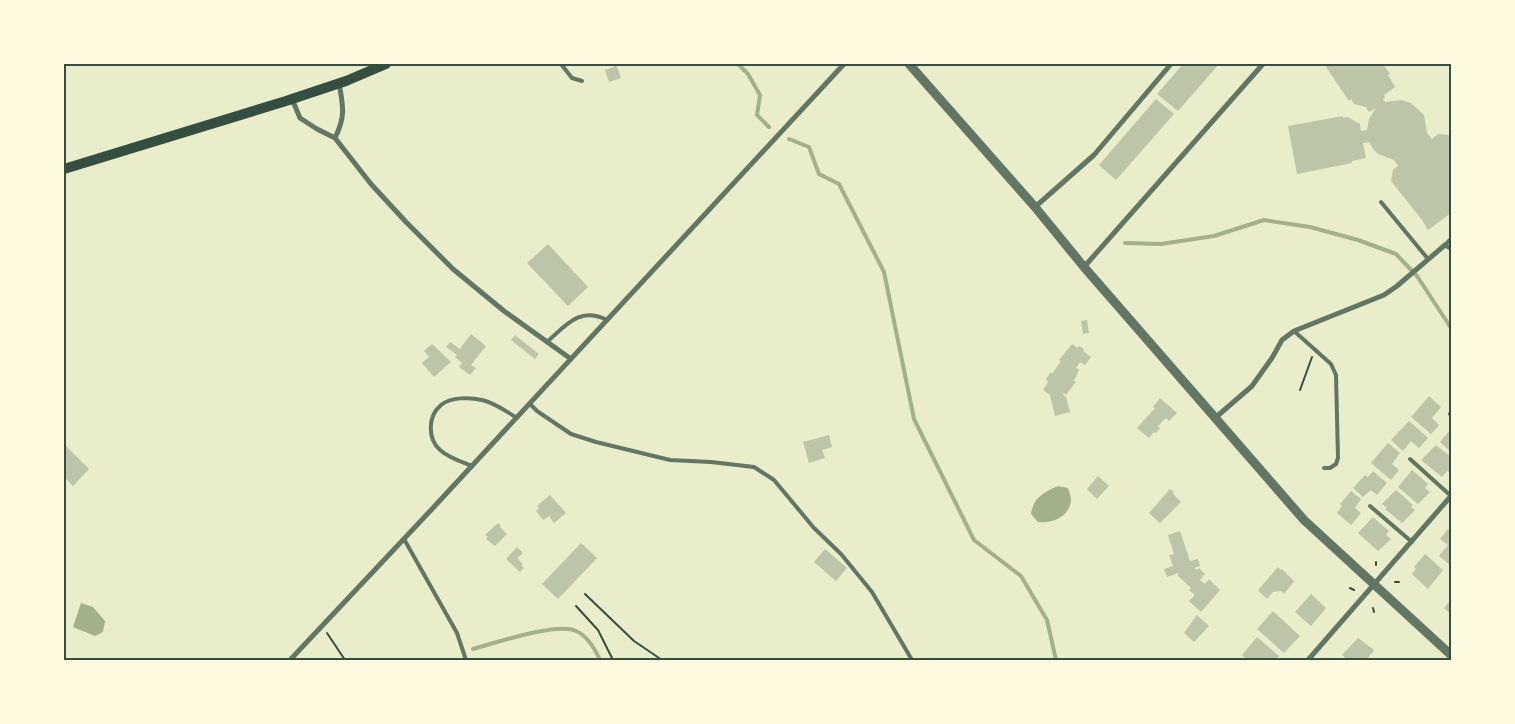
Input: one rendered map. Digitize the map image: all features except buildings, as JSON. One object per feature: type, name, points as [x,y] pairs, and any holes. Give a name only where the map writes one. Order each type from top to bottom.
[{"type":"main road","points":[[64,169],[292,99],[386,64]]},
{"type":"street","points":[[290,660],[517,418],[844,64]]},
{"type":"street","points":[[909,64],[1310,526],[1451,654]]},
{"type":"street","points":[[1035,207],[1094,155],[1171,64]]},
{"type":"street","points":[[1084,267],[1263,64]]},
{"type":"street","points":[[335,138],[342,124],[343,106],[339,83]]},
{"type":"street","points":[[292,99],[300,118],[335,138],[371,184],[453,269],[504,311],[571,359]]},
{"type":"street","points":[[1215,418],[1252,386],[1282,340],[1294,331],[1384,295],[1445,245]]},
{"type":"street","points":[[1308,660],[1451,496]]},
{"type":"lane","points":[[561,64],[572,78],[582,81]]},
{"type":"lane","points":[[1381,202],[1428,259]]},
{"type":"lane","points":[[1451,240],[1445,245],[1451,249]]},
{"type":"lane","points":[[548,342],[577,317],[587,314],[599,316],[607,320]]},
{"type":"lane","points":[[1294,331],[1331,364],[1336,375],[1338,458],[1336,464],[1330,468],[1324,468]]},
{"type":"lane","points":[[472,466],[450,457],[440,450],[432,439],[430,429],[432,420],[441,405],[451,400],[483,400],[500,406],[517,418]]},
{"type":"lane","points":[[530,404],[537,411],[571,434],[596,442],[670,460],[754,467],[774,480],[814,528],[841,554],[872,592],[912,660]]},
{"type":"lane","points":[[1410,459],[1451,496]]},
{"type":"lane","points":[[1370,506],[1412,542]]},
{"type":"lane","points":[[404,538],[457,633],[466,660]]},
{"type":"path","points":[[1300,390],[1312,357]]},
{"type":"path","points":[[1350,588],[1354,590]]},
{"type":"path","points":[[585,594],[634,641],[662,660]]},
{"type":"path","points":[[576,606],[598,630],[613,660]]},
{"type":"path","points":[[1373,608],[1374,612]]},
{"type":"path","points":[[325,623],[326,632],[345,660]]},
{"type":"shaded area","points":[[1058,486],[1068,488],[1071,500],[1068,510],[1064,515],[1055,520],[1038,522],[1031,514],[1034,504],[1044,493]]},
{"type":"shaded area","points":[[81,603],[93,607],[105,621],[103,632],[95,636],[73,627]]},
{"type":"waterway","points":[[738,64],[748,74],[760,95],[757,115],[769,127]]},
{"type":"waterway","points":[[789,139],[809,147],[819,174],[839,184],[884,272],[914,419],[974,540],[1021,576],[1047,620],[1056,660]]},
{"type":"waterway","points":[[1125,243],[1161,244],[1214,236],[1264,220],[1310,227],[1358,240],[1396,254],[1417,276],[1451,328]]},
{"type":"waterway","points":[[473,649],[526,634],[567,629],[576,631],[588,639],[600,660]]}]
